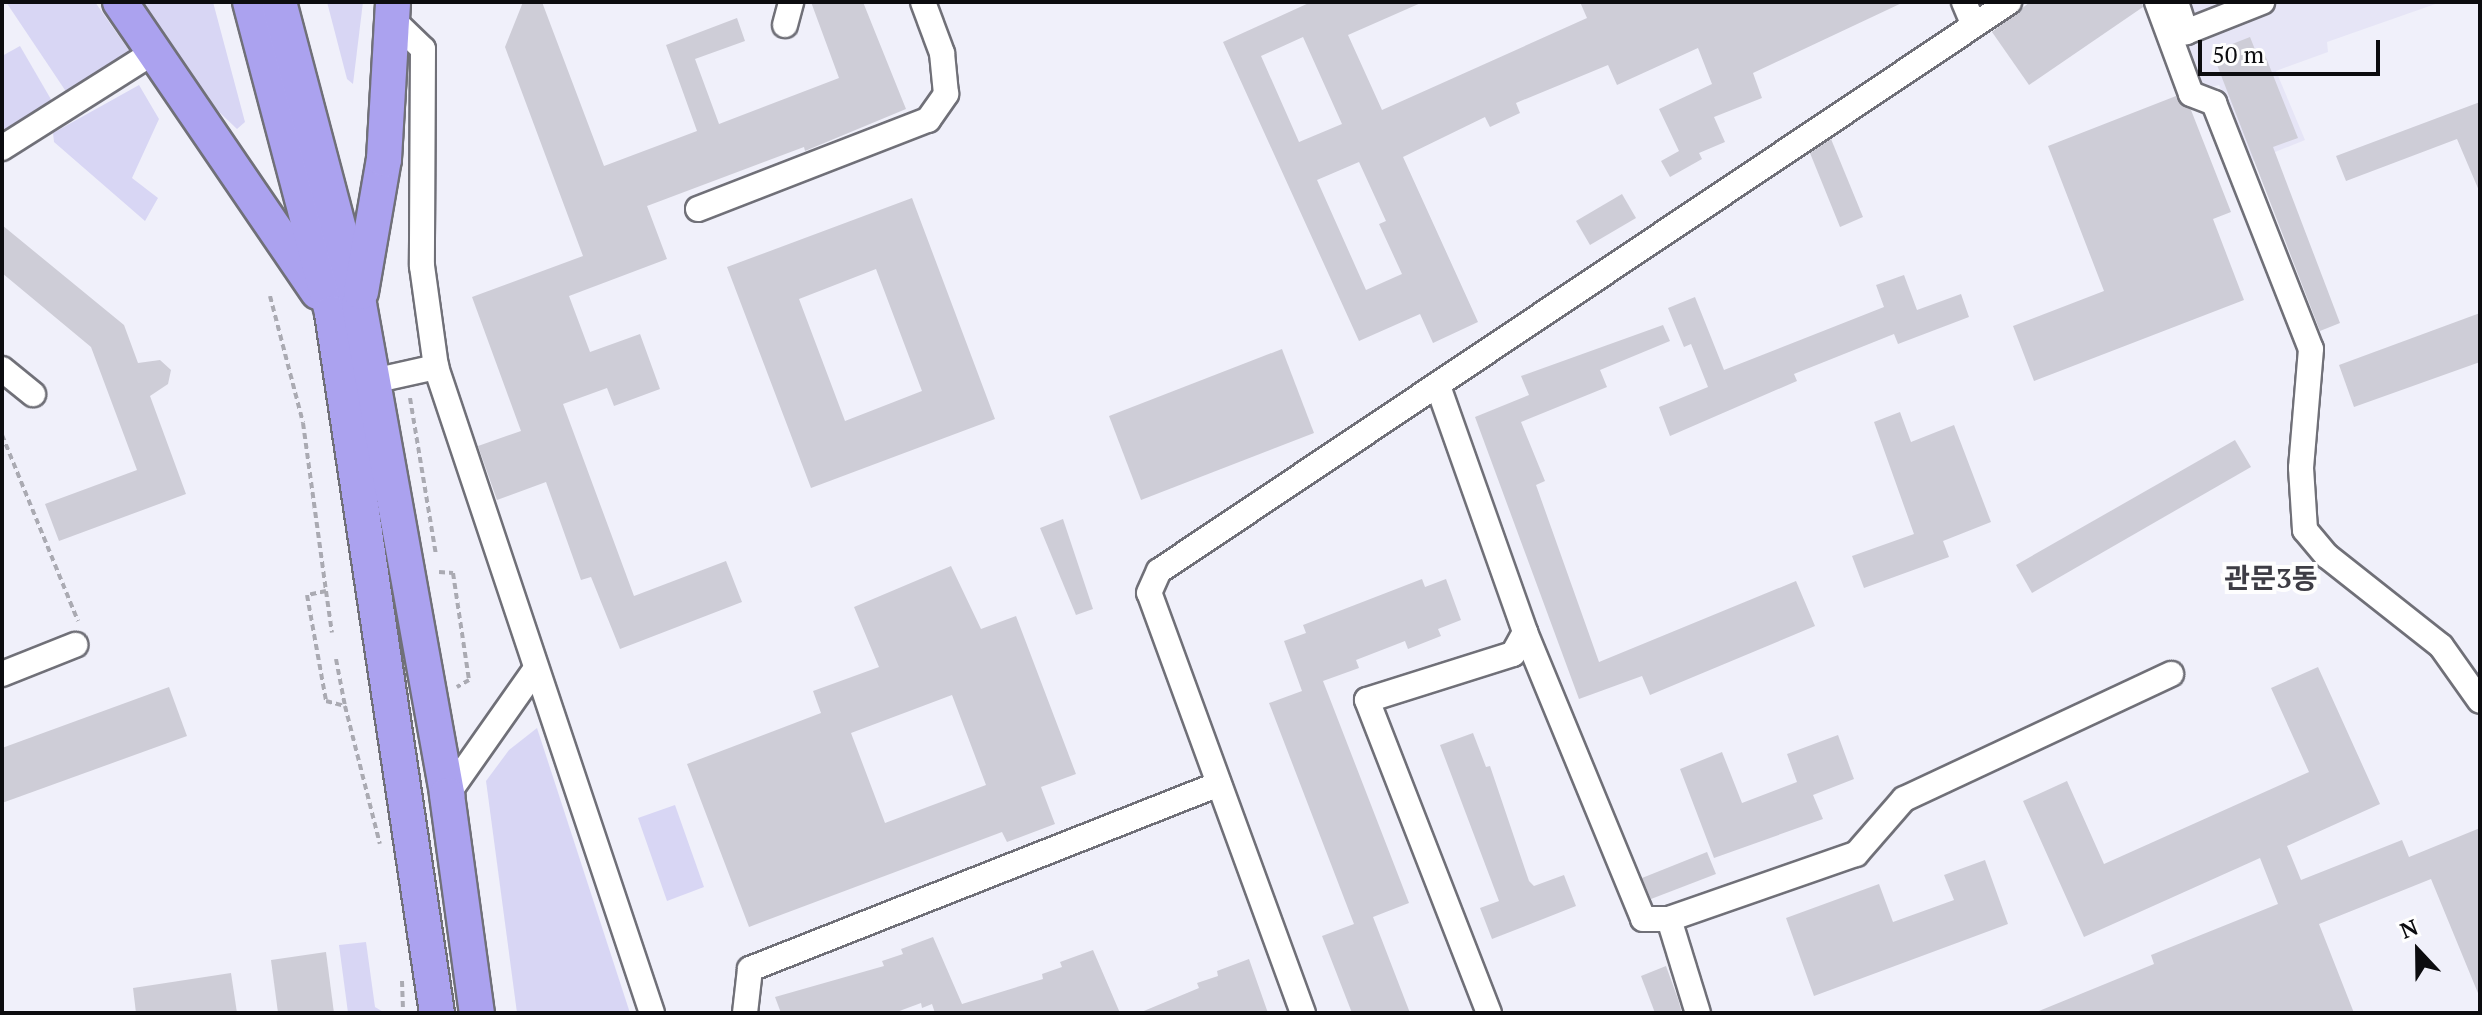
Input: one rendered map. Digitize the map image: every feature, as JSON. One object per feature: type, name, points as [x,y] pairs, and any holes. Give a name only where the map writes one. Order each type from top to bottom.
[{"type":"highway","points":[[120,2],[346,308]]},
{"type":"highway","points":[[250,2],[346,308],[373,381],[447,795],[477,1013]]},
{"type":"highway","points":[[279,2],[346,308],[437,1013]]},
{"type":"highway","points":[[346,308],[384,159],[392,11]]},
{"type":"street","points":[[698,209],[928,120],[946,94],[942,53],[923,2]]},
{"type":"street","points":[[1964,2],[1974,25]]},
{"type":"street","points":[[1303,1013],[1149,593],[1159,571],[2009,2]]},
{"type":"street","points":[[2157,2],[2191,94],[2214,103],[2311,349],[2301,468],[2305,530],[2327,556],[2441,646],[2480,701]]},
{"type":"street","points":[[2176,2],[2186,32],[2262,2]]},
{"type":"street","points":[[392,11],[423,49],[422,266],[436,367],[652,1013]]},
{"type":"street","points":[[2,148],[154,52]]},
{"type":"street","points":[[373,381],[436,367]]},
{"type":"street","points":[[2,369],[33,394]]},
{"type":"street","points":[[1438,386],[1525,632],[1643,919],[1669,919],[1856,854],[1904,799],[2171,674]]},
{"type":"street","points":[[1489,1013],[1367,700],[1513,654],[1525,632]]},
{"type":"street","points":[[2,674],[75,645]]},
{"type":"street","points":[[447,795],[535,670]]},
{"type":"street","points":[[745,1013],[750,969],[1219,784]]},
{"type":"street","points":[[1669,919],[1698,1013]]},
{"type":"path","points":[[270,296],[303,423],[332,633]]},
{"type":"path","points":[[407,374],[439,573],[453,573],[469,680],[457,684],[460,699]]},
{"type":"path","points":[[2,435],[80,627],[81,642],[75,645]]},
{"type":"path","points":[[326,591],[307,595],[326,701],[345,706]]},
{"type":"path","points":[[336,659],[383,853]]},
{"type":"shaded area","points":[[6,2],[95,2],[133,56],[71,99]]},
{"type":"shaded area","points":[[142,2],[213,2],[245,122],[237,129],[216,109]]},
{"type":"shaded area","points":[[327,2],[363,2],[353,84],[347,79]]},
{"type":"shaded area","points":[[2164,2],[2441,2],[2327,42],[2328,52],[2276,71],[2305,140],[2253,161],[2219,85],[2197,91]]},
{"type":"shaded area","points":[[20,46],[56,108],[2,144],[2,56]]},
{"type":"shaded area","points":[[139,85],[159,119],[132,178],[158,198],[145,221],[54,142],[53,133]]},
{"type":"shaded area","points":[[537,728],[630,1013],[517,1013],[486,781],[509,750]]},
{"type":"shaded area","points":[[675,805],[704,887],[667,901],[638,818]]},
{"type":"shaded area","points":[[366,942],[375,1007],[385,1013],[348,1013],[339,945]]},
{"type":"building","points":[[523,2],[542,2],[604,166],[697,131],[666,45],[737,18],[745,41],[695,59],[719,124],[839,78],[811,2],[863,2],[906,109],[805,151],[804,147],[647,206],[667,259],[569,296],[590,352],[640,334],[660,389],[614,406],[607,388],[563,404],[634,596],[726,561],[742,602],[620,649],[591,577],[581,580],[546,482],[497,500],[478,446],[521,431],[472,297],[583,256],[505,47]]},
{"type":"building","points":[[1311,2],[1423,2],[1348,35],[1382,110],[1587,18],[1580,2],[1904,2],[1753,73],[1762,98],[1714,117],[1725,142],[1699,153],[1702,159],[1670,177],[1661,161],[1679,151],[1659,109],[1712,84],[1698,48],[1617,85],[1608,65],[1516,103],[1520,113],[1490,127],[1485,117],[1403,157],[1478,322],[1433,343],[1420,314],[1359,341],[1223,42]],"holes":[[[1303,37],[1342,124],[1299,142],[1261,56]],[[1359,162],[1386,221],[1379,224],[1402,274],[1366,290],[1317,180]]]},
{"type":"building","points":[[2030,2],[2142,2],[2143,7],[2029,85],[1992,32]]},
{"type":"building","points":[[2250,37],[2258,57],[2265,55],[2298,138],[2273,147],[2340,323],[2320,331],[2212,52]]},
{"type":"building","points":[[2176,96],[2191,110],[2231,212],[2213,219],[2244,300],[2034,381],[2013,326],[2104,291],[2048,146]]},
{"type":"building","points":[[2480,102],[2480,193],[2457,139],[2346,181],[2336,156]]},
{"type":"building","points":[[1831,139],[1863,217],[1840,227],[1810,153]]},
{"type":"building","points":[[1622,194],[1636,218],[1590,245],[1576,221]]},
{"type":"building","points":[[912,198],[995,419],[811,488],[727,267]],"holes":[[[876,269],[922,391],[845,421],[799,299]]]},
{"type":"building","points":[[2,225],[124,325],[138,363],[160,360],[171,370],[168,384],[150,396],[186,494],[59,541],[45,504],[137,470],[91,347],[2,273]]},
{"type":"building","points":[[1904,275],[1917,310],[1961,294],[1969,317],[1898,344],[1894,334],[1794,374],[1797,381],[1670,436],[1659,407],[1708,387],[1691,344],[1684,347],[1668,308],[1695,297],[1724,370],[1884,307],[1876,285]]},
{"type":"building","points":[[2480,313],[2480,362],[2354,407],[2339,365]]},
{"type":"building","points":[[1663,325],[1670,341],[1600,370],[1607,387],[1521,422],[1545,481],[1536,485],[1599,662],[1796,581],[1815,626],[1650,695],[1642,676],[1579,699],[1475,417],[1529,395],[1521,376]]},
{"type":"building","points":[[1282,349],[1314,433],[1141,500],[1109,416]]},
{"type":"building","points":[[1900,412],[1911,442],[1954,425],[1991,522],[1943,541],[1949,557],[1864,588],[1852,556],[1914,534],[1874,422]]},
{"type":"building","points":[[2235,440],[2251,467],[2032,593],[2016,565]]},
{"type":"building","points":[[1063,519],[1093,609],[1076,615],[1040,528]]},
{"type":"building","points":[[951,566],[981,629],[1016,616],[1076,774],[1041,787],[1055,824],[1007,842],[1002,832],[749,927],[687,764],[821,713],[813,691],[879,667],[854,607]],"holes":[[[952,695],[986,785],[885,823],[851,733]]]},
{"type":"building","points":[[1422,579],[1425,587],[1446,579],[1461,620],[1438,629],[1441,636],[1408,649],[1405,641],[1356,660],[1359,668],[1323,681],[1409,903],[1373,917],[1410,1013],[1352,1013],[1322,936],[1354,924],[1269,703],[1302,691],[1284,641],[1306,633],[1303,625]]},
{"type":"building","points":[[2318,667],[2380,804],[2287,846],[2301,880],[2402,840],[2409,857],[2480,828],[2480,998],[2431,879],[2319,924],[2354,1013],[2034,1013],[2154,964],[2151,955],[2278,904],[2260,858],[2084,937],[2023,801],[2067,781],[2104,864],[2309,772],[2271,688]]},
{"type":"building","points":[[169,687],[187,736],[2,803],[2,748]]},
{"type":"building","points":[[1473,733],[1486,767],[1490,766],[1529,881],[1534,886],[1564,875],[1576,906],[1492,939],[1480,908],[1499,901],[1440,745]]},
{"type":"building","points":[[1838,735],[1854,779],[1813,795],[1823,819],[1714,858],[1680,769],[1722,752],[1742,803],[1797,782],[1787,754]]},
{"type":"building","points":[[1707,852],[1716,874],[1651,899],[1642,878]]},
{"type":"building","points":[[1985,860],[2008,924],[1814,996],[1786,918],[1879,884],[1893,922],[1954,900],[1944,875]]},
{"type":"building","points":[[933,937],[962,1004],[1043,979],[1042,974],[1062,967],[1060,962],[1093,950],[1120,1013],[935,1013],[932,1004],[922,1008],[921,1003],[894,1013],[781,1013],[775,997],[884,966],[882,961],[903,954],[901,949]]},
{"type":"building","points":[[326,952],[334,1013],[278,1013],[271,960]]},
{"type":"building","points":[[1249,959],[1268,1013],[1139,1013],[1199,988],[1197,983],[1218,976],[1217,971]]},
{"type":"building","points":[[1666,966],[1682,1013],[1655,1013],[1641,976]]},
{"type":"building","points":[[231,973],[237,1013],[136,1013],[133,988]]},
{"type":"district","name":"관문3동","points":[[2271,578]]}]
